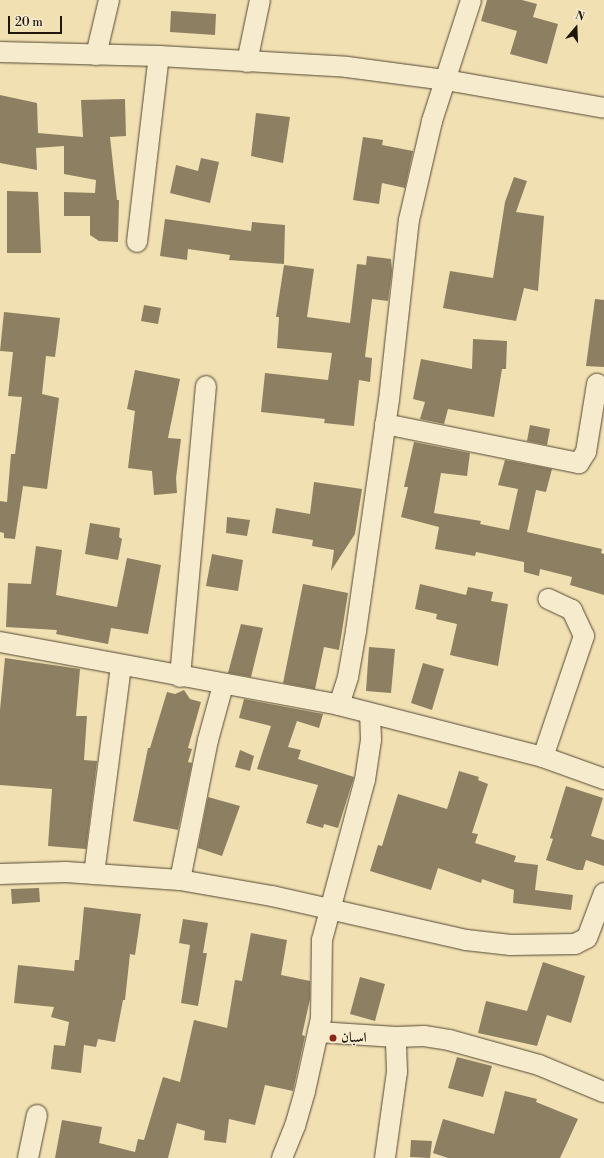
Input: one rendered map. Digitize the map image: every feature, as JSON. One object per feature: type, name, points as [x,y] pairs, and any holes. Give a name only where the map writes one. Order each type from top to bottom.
[{"type":"street","points":[[96,55],[109,0]]},
{"type":"street","points":[[247,62],[260,0]]},
{"type":"street","points":[[338,704],[348,677],[356,631],[385,424],[409,220],[432,121],[471,0]]},
{"type":"street","points":[[0,52],[159,56],[347,67],[446,80],[604,108]]},
{"type":"street","points":[[137,242],[159,56]]},
{"type":"street","points":[[385,424],[579,463],[586,452],[597,384]]},
{"type":"street","points":[[180,677],[206,386]]},
{"type":"street","points":[[543,758],[584,636],[572,610],[548,599]]},
{"type":"street","points":[[0,642],[223,685],[338,704],[370,714],[543,758],[604,779]]},
{"type":"street","points":[[94,874],[120,666]]},
{"type":"street","points":[[180,880],[208,740],[223,685]]},
{"type":"street","points":[[282,1158],[295,1126],[321,1018],[322,940],[365,780],[371,740],[370,714]]},
{"type":"street","points":[[0,874],[94,874],[180,880],[330,909],[466,940],[511,945],[576,944],[587,938],[604,893]]},
{"type":"street","points":[[318,1032],[396,1037],[424,1036],[494,1051],[539,1065],[604,1092]]},
{"type":"street","points":[[385,1158],[396,1072],[396,1037]]},
{"type":"street","points":[[28,1158],[37,1115]]},
{"type":"building","points":[[487,0],[522,0],[537,4],[533,17],[558,24],[547,64],[510,54],[517,31],[481,21]]},
{"type":"building","points":[[171,11],[216,14],[215,35],[170,32]]},
{"type":"building","points":[[0,95],[37,103],[38,133],[83,137],[81,100],[125,99],[126,136],[110,137],[117,200],[119,200],[118,242],[99,241],[90,235],[90,216],[64,216],[64,192],[95,193],[96,180],[64,174],[64,146],[36,148],[37,170],[0,163]]},
{"type":"building","points":[[256,113],[290,117],[283,163],[251,156]]},
{"type":"building","points":[[363,137],[383,140],[382,145],[413,151],[405,188],[382,183],[379,204],[353,200]]},
{"type":"building","points":[[201,158],[219,162],[210,203],[170,193],[176,165],[198,171]]},
{"type":"building","points":[[514,177],[527,181],[516,212],[544,216],[538,291],[524,288],[516,321],[443,308],[450,271],[493,278],[505,202]]},
{"type":"building","points":[[7,191],[38,192],[41,253],[7,253]]},
{"type":"building","points":[[165,219],[251,231],[252,222],[285,225],[284,264],[229,260],[230,255],[188,249],[187,260],[160,256]]},
{"type":"building","points":[[367,256],[391,259],[392,271],[388,301],[372,299],[365,357],[372,358],[370,382],[359,380],[354,426],[324,423],[325,419],[261,412],[265,373],[328,380],[332,353],[277,348],[279,317],[276,317],[284,265],[314,269],[307,317],[350,323],[357,264],[366,265]]},
{"type":"building","points":[[595,299],[604,300],[604,367],[586,366]]},
{"type":"building","points":[[144,305],[161,308],[158,324],[141,321]]},
{"type":"building","points":[[4,312],[60,318],[55,357],[46,356],[42,394],[59,398],[47,489],[23,486],[15,539],[4,538],[4,533],[0,532],[0,501],[7,502],[11,454],[15,454],[22,397],[8,396],[13,352],[0,351]]},
{"type":"building","points":[[473,339],[507,341],[506,369],[502,369],[494,417],[448,409],[444,424],[420,419],[425,402],[413,399],[421,359],[472,369]]},
{"type":"building","points":[[135,370],[180,379],[168,438],[181,439],[176,478],[177,493],[154,495],[152,471],[128,468],[135,411],[127,409]]},
{"type":"building","points":[[530,425],[550,429],[547,445],[527,441]]},
{"type":"building","points":[[414,442],[470,453],[467,476],[441,473],[434,513],[481,521],[480,524],[509,530],[518,489],[498,485],[505,460],[552,469],[546,492],[536,490],[527,532],[602,549],[601,553],[604,554],[604,595],[570,585],[572,577],[540,569],[539,576],[524,572],[524,562],[476,552],[475,556],[435,549],[439,527],[401,517],[408,487],[404,487]]},
{"type":"building","points":[[314,482],[362,489],[355,534],[331,571],[334,550],[312,546],[313,540],[272,533],[276,508],[310,514]]},
{"type":"building","points":[[227,517],[250,520],[247,536],[226,533]]},
{"type":"building","points":[[90,523],[120,528],[119,537],[122,539],[118,560],[85,554]]},
{"type":"building","points":[[36,546],[62,550],[56,595],[117,607],[127,558],[161,565],[148,634],[111,628],[108,644],[56,634],[57,630],[6,627],[8,583],[31,584]]},
{"type":"building","points":[[212,554],[243,560],[238,591],[206,586]]},
{"type":"building","points":[[303,584],[348,593],[339,650],[324,647],[315,689],[283,683]]},
{"type":"building","points":[[420,584],[466,595],[468,587],[493,592],[491,601],[508,604],[498,666],[450,655],[457,624],[436,619],[437,614],[415,609]]},
{"type":"building","points":[[241,624],[263,628],[251,677],[228,673]]},
{"type":"building","points":[[369,647],[395,649],[391,693],[366,691]]},
{"type":"building","points":[[5,658],[80,669],[76,716],[87,716],[84,760],[97,761],[86,849],[48,846],[52,789],[0,785],[0,710]]},
{"type":"building","points":[[423,663],[444,669],[432,710],[411,703]]},
{"type":"building","points":[[184,690],[190,699],[201,702],[188,748],[192,749],[188,762],[192,763],[178,830],[133,821],[148,748],[150,748],[167,692],[175,694]]},
{"type":"building","points":[[244,699],[323,714],[319,728],[297,721],[288,747],[301,750],[298,759],[354,777],[338,828],[324,824],[323,828],[306,823],[318,785],[257,769],[271,726],[239,718]]},
{"type":"building","points":[[240,750],[254,756],[250,771],[235,767]]},
{"type":"building","points":[[459,771],[479,777],[478,780],[488,784],[472,833],[478,834],[475,843],[516,856],[514,862],[538,865],[535,890],[573,895],[571,910],[513,903],[514,890],[482,879],[481,883],[438,868],[431,890],[370,871],[378,845],[382,846],[398,794],[447,809]]},
{"type":"building","points":[[566,786],[603,798],[591,836],[604,840],[604,866],[586,860],[583,870],[577,870],[546,860],[553,839],[550,838]]},
{"type":"building","points":[[208,797],[240,806],[222,856],[198,848]]},
{"type":"building","points":[[39,888],[40,902],[12,904],[11,889]]},
{"type":"building","points":[[84,907],[141,914],[135,955],[130,954],[125,1000],[123,1000],[115,1042],[98,1039],[96,1047],[84,1045],[81,1073],[51,1069],[54,1045],[65,1046],[69,1022],[51,1017],[54,1007],[14,1003],[18,965],[74,971],[75,960],[79,960]]},
{"type":"building","points":[[183,919],[208,923],[203,953],[207,953],[198,1006],[181,1003],[190,945],[179,943]]},
{"type":"building","points":[[251,933],[287,940],[281,975],[310,981],[310,999],[302,1035],[305,1036],[293,1091],[265,1085],[255,1125],[229,1119],[226,1143],[204,1140],[205,1131],[177,1123],[168,1158],[55,1158],[62,1120],[102,1127],[99,1143],[135,1152],[138,1139],[144,1140],[163,1077],[180,1082],[194,1020],[227,1028],[235,980],[242,981]]},
{"type":"building","points":[[543,962],[585,976],[571,1023],[547,1015],[537,1046],[478,1033],[486,1001],[527,1011]]},
{"type":"building","points":[[360,977],[385,984],[375,1021],[350,1014]]},
{"type":"building","points":[[457,1057],[492,1066],[483,1097],[448,1088]]},
{"type":"building","points":[[505,1091],[537,1099],[536,1102],[578,1119],[560,1158],[448,1158],[433,1153],[443,1119],[494,1134]]},
{"type":"building","points":[[411,1140],[432,1141],[430,1158],[410,1157]]},
{"type":"place","name":"اسبان","points":[[333,1038]]}]
